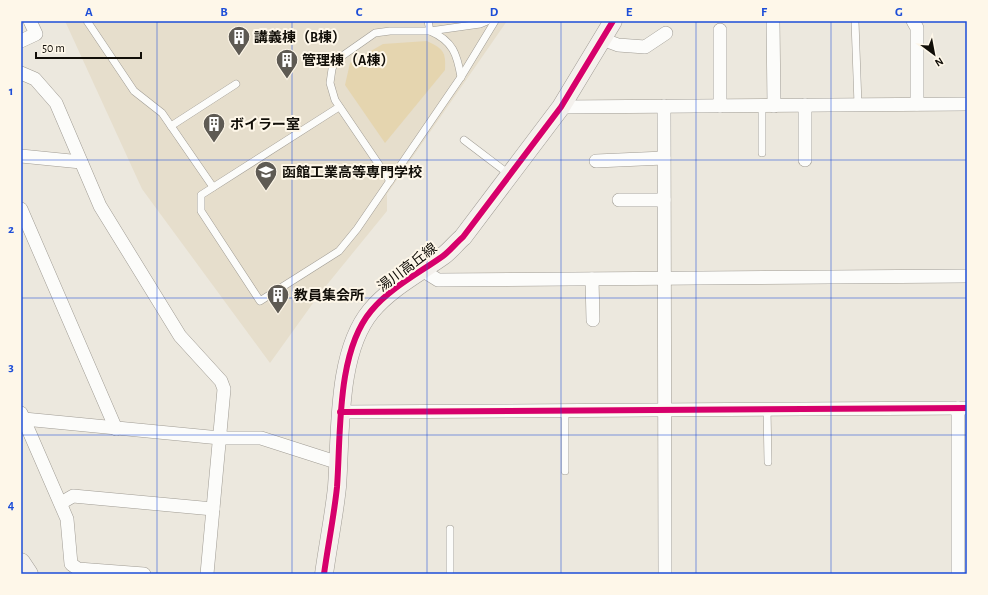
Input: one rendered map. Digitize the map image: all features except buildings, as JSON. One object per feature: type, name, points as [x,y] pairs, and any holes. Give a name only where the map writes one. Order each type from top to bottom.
[{"type":"street","points":[[21,41],[36,34],[30,21]]},
{"type":"street","name":"湯川高丘線","points":[[324,574],[339,463],[340,412],[348,364],[358,332],[371,312],[385,297],[444,255],[463,237],[561,107],[613,21]]},
{"type":"street","points":[[768,106],[773,21]]},
{"type":"street","points":[[913,21],[917,28],[916,104]]},
{"type":"street","points":[[720,30],[720,106]]},
{"type":"street","points":[[602,39],[618,45],[645,47],[666,33]]},
{"type":"street","points":[[21,73],[35,79],[56,103],[100,206],[180,336],[220,381],[224,389],[207,574]]},
{"type":"street","points":[[561,107],[967,104]]},
{"type":"street","points":[[805,105],[805,160]]},
{"type":"street","points":[[664,106],[665,574]]},
{"type":"street","points":[[21,156],[81,162]]},
{"type":"street","points":[[596,161],[664,158]]},
{"type":"street","points":[[619,200],[664,200]]},
{"type":"street","points":[[21,209],[116,429]]},
{"type":"street","points":[[422,270],[438,280],[967,276]]},
{"type":"street","points":[[592,279],[593,320]]},
{"type":"street","points":[[340,412],[962,408],[962,492],[958,574]]},
{"type":"street","points":[[22,416],[116,429],[220,438],[261,438],[339,463]]},
{"type":"street","points":[[22,416],[67,519],[71,564],[78,569],[144,574]]},
{"type":"street","points":[[61,504],[73,496],[213,509]]},
{"type":"street","points":[[21,562],[29,574]]},
{"type":"lane","points":[[87,21],[134,90],[162,113],[213,187]]},
{"type":"lane","points":[[428,21],[430,31]]},
{"type":"lane","points":[[390,181],[339,106],[332,93],[330,83],[335,61],[341,55],[375,33],[390,31],[430,31],[480,24],[487,21]]},
{"type":"lane","points":[[339,106],[201,195],[201,211],[260,301],[340,251],[461,77],[495,21]]},
{"type":"lane","points":[[855,21],[858,105]]},
{"type":"lane","points":[[430,31],[441,36],[451,47],[458,61],[461,77]]},
{"type":"lane","points":[[171,126],[236,84]]},
{"type":"lane","points":[[762,153],[768,106]]},
{"type":"lane","points":[[464,140],[510,175]]},
{"type":"lane","points":[[767,409],[768,462]]},
{"type":"lane","points":[[565,410],[565,471]]},
{"type":"lane","points":[[450,529],[450,574]]},
{"type":"shaded area","name":"函館工業高等専門学校","points":[[65,21],[507,21],[387,194],[387,211],[321,292],[270,363],[142,189]]},
{"type":"shaded area","points":[[427,41],[437,46],[442,51],[445,59],[445,70],[385,143],[345,85],[350,63],[383,44]]},
{"type":"cycle path","points":[[324,574],[337,487],[342,395],[351,349],[360,328],[371,311],[387,295],[405,281],[443,256],[463,237],[561,107],[613,21]]},
{"type":"cycle path","points":[[340,412],[967,408]]},
{"type":"place","name":"講義棟（B棟）","points":[[239,56]]},
{"type":"place","name":"管理棟（A棟）","points":[[287,80]]},
{"type":"place","name":"ボイラー室","points":[[214,144]]},
{"type":"place","name":"函館工業高等専門学校","points":[[266,192]]},
{"type":"place","name":"教員集会所","points":[[278,314]]}]
